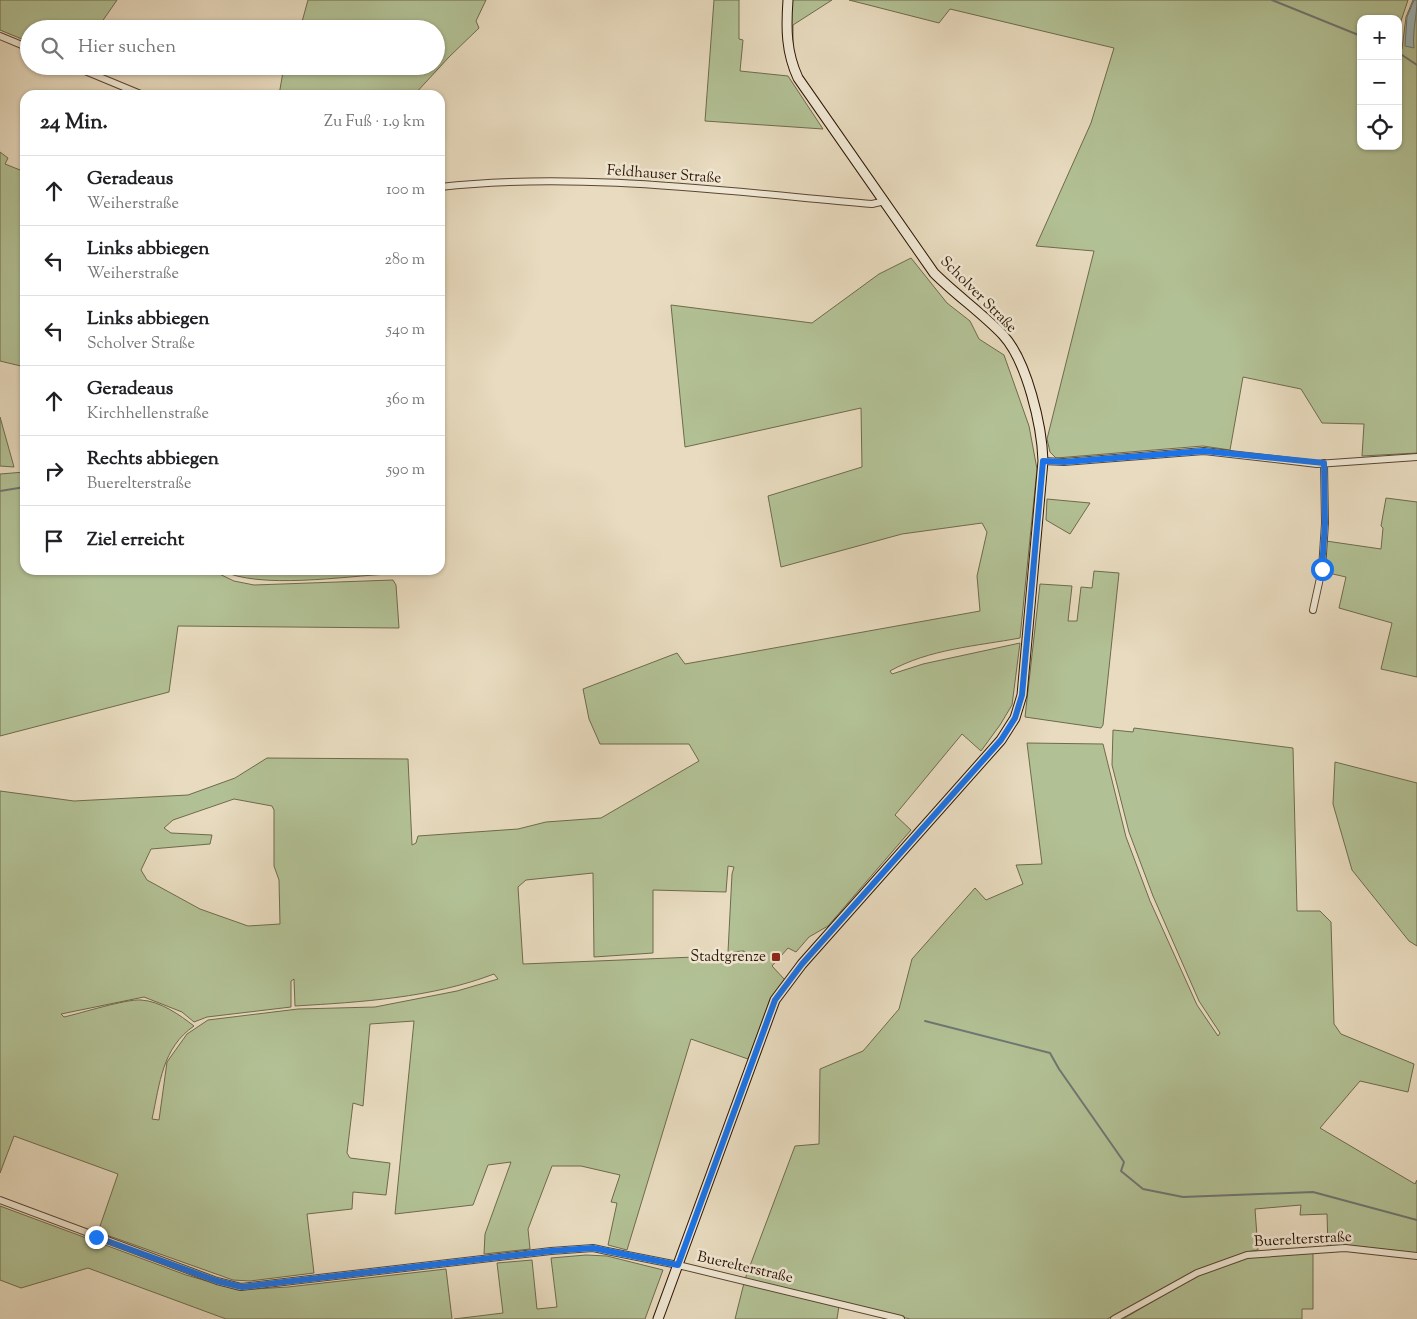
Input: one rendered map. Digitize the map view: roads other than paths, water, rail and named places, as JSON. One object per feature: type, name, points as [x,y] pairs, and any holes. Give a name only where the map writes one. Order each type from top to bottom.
[{"type":"street","name":"Scholver Straße","points":[[658,1319],[775,1000],[790,979],[1001,740],[1015,718],[1022,695],[1043,461],[1042,439],[1030,392],[1019,363],[1004,336],[958,297],[934,273],[798,78],[787,44],[788,0]]},
{"type":"street","points":[[0,36],[20,44]]},
{"type":"street","points":[[95,75],[131,90]]},
{"type":"street","name":"Feldhauser Straße","points":[[445,187],[495,182],[595,183],[682,188],[872,204],[885,201]]},
{"type":"street","points":[[1043,461],[1064,462],[1204,451],[1324,463],[1417,457]]},
{"type":"street","points":[[1313,610],[1322,569],[1325,523],[1324,463]]},
{"type":"street","name":"Buerelterstraße","points":[[0,1200],[217,1281],[242,1287],[593,1248],[678,1265],[901,1319]]},
{"type":"street","name":"Buerelterstraße","points":[[1114,1319],[1197,1273],[1247,1255],[1345,1248],[1417,1256]]},
{"type":"water","points":[[1414,0],[1417,0],[1414,48],[1405,46],[1407,17]]},
{"type":"waterway","points":[[1272,0],[1357,34]]},
{"type":"waterway","points":[[1402,55],[1417,65]]},
{"type":"waterway","points":[[0,491],[20,488]]},
{"type":"waterway","points":[[925,1021],[1050,1053],[1059,1069],[1124,1162],[1121,1171],[1143,1189],[1183,1197],[1313,1192],[1417,1220]]},
{"type":"place","name":"Stadtgrenze","points":[[776,957]]}]
